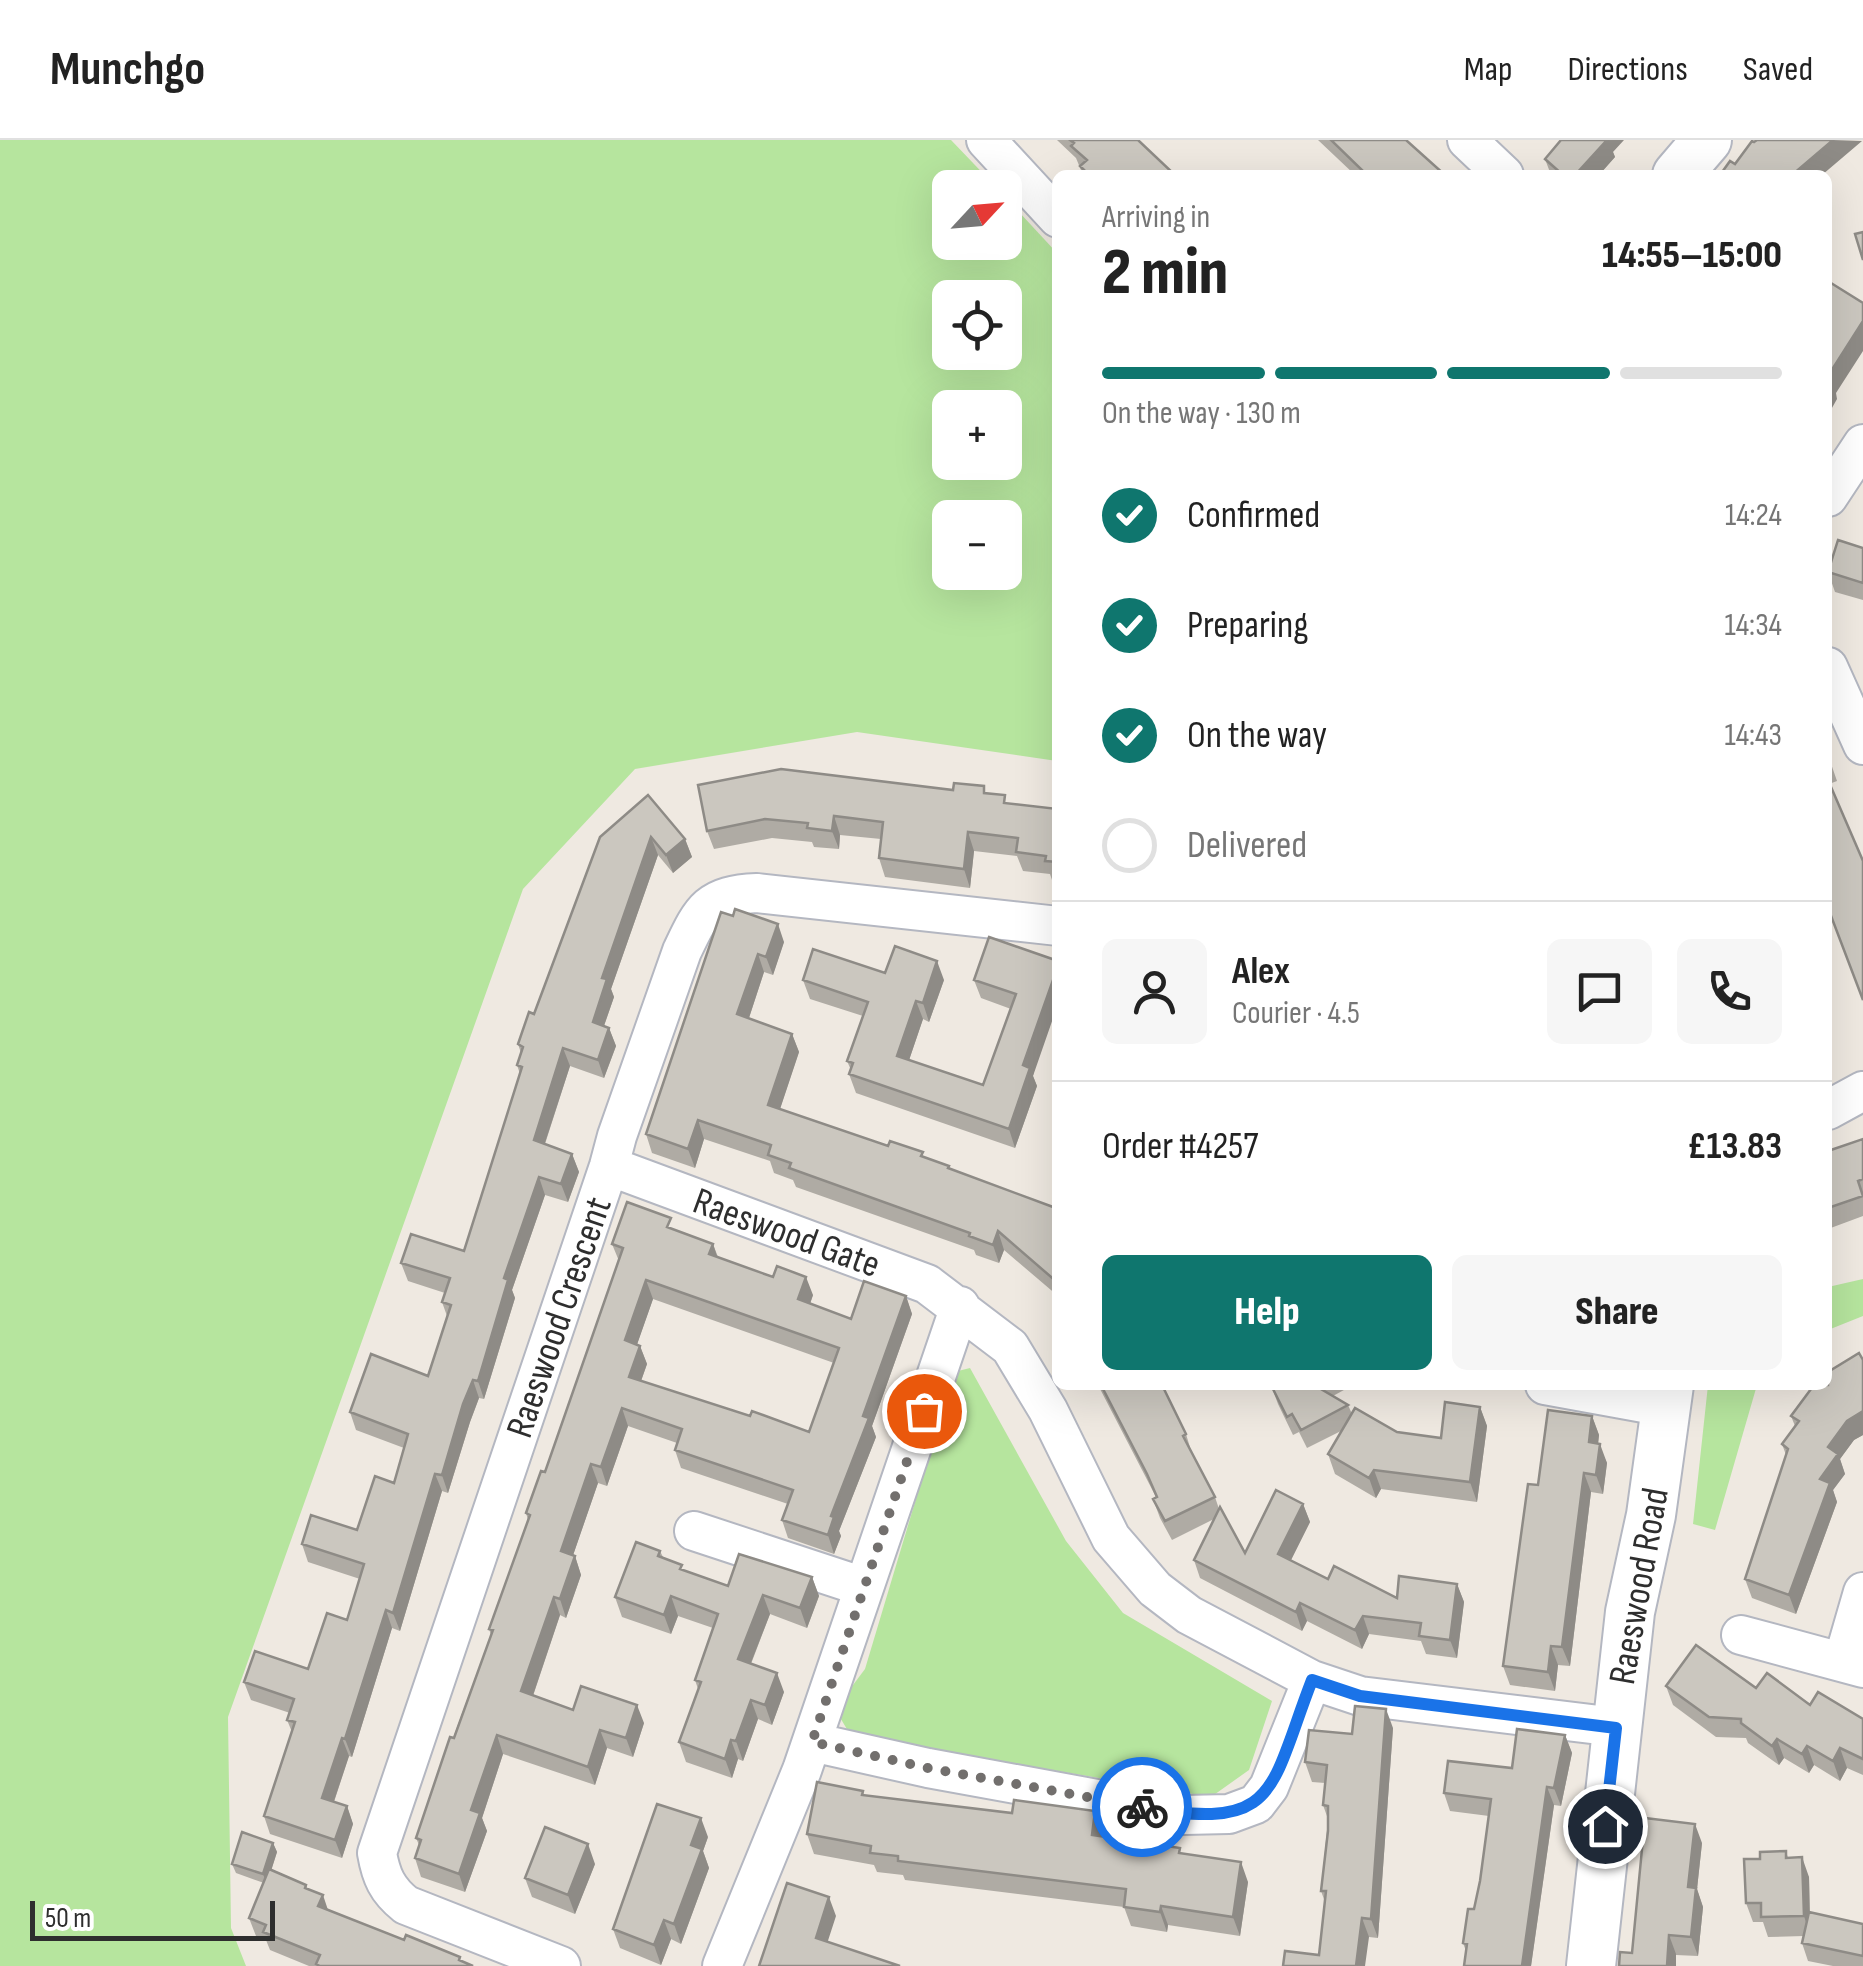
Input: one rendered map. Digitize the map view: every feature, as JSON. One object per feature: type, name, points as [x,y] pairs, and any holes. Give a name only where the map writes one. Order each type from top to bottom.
[{"type":"street","points":[[986,140],[1052,212]]},
{"type":"street","points":[[1466,140],[1499,170]]},
{"type":"street","points":[[1680,170],[1707,140]]},
{"type":"street","points":[[1832,491],[1863,444]]},
{"type":"street","points":[[1832,676],[1863,744]]},
{"type":"street","name":"Raeswood Crescent","points":[[561,1966],[406,1904],[386,1884],[377,1852],[682,951],[706,909],[726,894],[787,894],[1052,925]]},
{"type":"street","points":[[1832,1108],[1863,1092]]},
{"type":"street","name":"Raeswood Gate","points":[[610,1166],[927,1284],[960,1306],[1010,1347],[1048,1410],[1111,1538],[1154,1589],[1189,1615],[1312,1680],[1360,1696],[1616,1728]]},
{"type":"street","points":[[722,1966],[812,1742],[960,1306]]},
{"type":"street","points":[[1601,1390],[1668,1396]]},
{"type":"street","name":"Raeswood Road","points":[[1591,1966],[1630,1612],[1651,1515],[1668,1396]]},
{"type":"street","points":[[694,1531],[864,1587]]},
{"type":"street","points":[[1741,1635],[1853,1664],[1863,1592]]},
{"type":"street","points":[[812,1742],[928,1768],[1184,1815],[1228,1814],[1256,1804],[1270,1787],[1312,1680]]},
{"type":"green space","points":[[0,140],[951,140],[980,170],[932,170],[932,260],[1022,260],[1022,215],[1052,248],[1052,760],[857,732],[635,769],[523,889],[228,1717],[231,1928],[246,1966],[0,1966]]},
{"type":"green space","points":[[1863,1279],[1863,1316],[1832,1328],[1832,1286]]},
{"type":"green space","points":[[970,1368],[1066,1541],[1123,1613],[1272,1701],[1249,1770],[1211,1797],[851,1736],[835,1709],[865,1669],[954,1372]]},
{"type":"green space","points":[[1707,1390],[1756,1390],[1715,1530],[1693,1524]]},
{"type":"building","points":[[1070,140],[1138,140],[1170,170],[1084,170],[1080,166],[1087,160],[1071,146],[1074,143]]},
{"type":"building","points":[[1331,140],[1406,140],[1439,170],[1362,170]]},
{"type":"building","points":[[1561,140],[1607,140],[1580,170],[1557,170],[1545,159]]},
{"type":"building","points":[[1833,140],[1798,170],[1724,170],[1730,161],[1735,164],[1754,142]]},
{"type":"building","points":[[1863,232],[1863,260],[1855,234]]},
{"type":"building","points":[[1832,284],[1863,303],[1863,321],[1832,370]]},
{"type":"building","points":[[1838,540],[1863,548],[1863,583],[1832,573]]},
{"type":"building","points":[[781,769],[953,790],[954,783],[984,786],[984,793],[1005,795],[1004,803],[1052,808],[1052,862],[1045,861],[1046,856],[1016,852],[1018,838],[968,832],[964,869],[879,858],[883,822],[834,816],[832,831],[807,828],[808,823],[765,819],[707,831],[698,785]]},
{"type":"building","points":[[1832,789],[1863,861],[1863,1000],[1832,919]]},
{"type":"building","points":[[648,795],[685,839],[666,855],[651,837],[602,978],[607,979],[593,1022],[609,1028],[598,1060],[563,1048],[534,1140],[572,1154],[561,1184],[539,1177],[504,1278],[508,1280],[478,1381],[473,1380],[463,1404],[442,1475],[435,1474],[393,1613],[386,1610],[322,1798],[347,1806],[335,1840],[264,1816],[295,1722],[287,1720],[294,1699],[244,1682],[255,1651],[308,1669],[327,1613],[347,1620],[364,1564],[302,1544],[311,1515],[357,1530],[375,1476],[394,1483],[408,1434],[350,1412],[371,1354],[428,1376],[451,1305],[442,1302],[450,1278],[401,1263],[411,1234],[464,1251],[522,1067],[517,1065],[523,1047],[518,1044],[529,1012],[534,1014],[600,837]]},
{"type":"building","points":[[735,909],[778,924],[766,957],[758,954],[737,1014],[792,1034],[768,1105],[888,1146],[890,1141],[923,1152],[921,1156],[948,1168],[1052,1207],[1052,1278],[998,1231],[993,1245],[969,1236],[970,1233],[789,1168],[791,1163],[768,1155],[771,1145],[698,1120],[688,1149],[646,1134],[721,912],[733,916]]},
{"type":"building","points":[[989,937],[1052,959],[1052,983],[1023,1065],[1030,1068],[1009,1129],[849,1074],[853,1063],[847,1061],[868,1002],[803,980],[813,949],[885,973],[895,946],[937,961],[923,1003],[916,1001],[897,1056],[983,1085],[1016,994],[974,980]]},
{"type":"building","points":[[1863,1139],[1863,1179],[1858,1181],[1863,1196],[1832,1207],[1832,1150]]},
{"type":"building","points":[[627,1202],[671,1218],[667,1227],[713,1244],[709,1254],[773,1277],[777,1266],[806,1277],[798,1299],[851,1319],[864,1281],[906,1296],[863,1416],[869,1418],[831,1516],[834,1517],[828,1535],[782,1520],[793,1490],[675,1450],[682,1429],[622,1408],[601,1467],[591,1464],[561,1551],[575,1556],[560,1599],[554,1597],[521,1691],[573,1710],[581,1686],[637,1705],[626,1738],[600,1730],[588,1767],[497,1735],[471,1810],[480,1813],[459,1874],[415,1858],[421,1840],[416,1838],[450,1737],[454,1738],[493,1630],[489,1629],[530,1515],[526,1513],[541,1471],[545,1472],[623,1248],[612,1244]],"holes":[[[646,1280],[839,1348],[809,1432],[752,1411],[750,1416],[629,1377],[640,1346],[625,1340]]]},
{"type":"building","points":[[1859,1353],[1863,1360],[1863,1411],[1847,1421],[1828,1447],[1838,1454],[1820,1479],[1830,1483],[1789,1595],[1745,1579],[1788,1449],[1782,1444],[1799,1421],[1791,1416],[1810,1390],[1832,1390],[1832,1370]]},
{"type":"building","points":[[1104,1390],[1164,1390],[1215,1497],[1165,1521],[1153,1499],[1157,1497]]},
{"type":"building","points":[[1274,1390],[1322,1390],[1348,1405],[1301,1430],[1292,1414],[1287,1417]]},
{"type":"building","points":[[1445,1402],[1480,1407],[1470,1482],[1374,1470],[1369,1478],[1328,1454],[1355,1408],[1397,1432],[1441,1438]]},
{"type":"building","points":[[1548,1410],[1592,1416],[1589,1442],[1600,1444],[1596,1475],[1584,1473],[1562,1647],[1551,1646],[1548,1672],[1503,1666],[1528,1484],[1538,1485]]},
{"type":"building","points":[[1276,1490],[1303,1504],[1278,1554],[1328,1579],[1334,1566],[1397,1598],[1399,1576],[1457,1584],[1450,1640],[1419,1636],[1421,1623],[1363,1616],[1355,1630],[1300,1603],[1296,1612],[1194,1560],[1220,1507],[1245,1553]]},
{"type":"building","points":[[636,1542],[660,1551],[658,1556],[682,1565],[680,1569],[728,1586],[739,1554],[812,1577],[800,1608],[763,1595],[738,1659],[777,1673],[765,1705],[751,1700],[725,1759],[679,1742],[701,1682],[695,1680],[718,1614],[671,1596],[664,1615],[615,1597]]},
{"type":"building","points":[[1696,1645],[1756,1688],[1767,1673],[1810,1705],[1818,1692],[1863,1719],[1863,1759],[1840,1748],[1833,1761],[1807,1746],[1802,1754],[1777,1739],[1772,1746],[1741,1723],[1741,1719],[1709,1717],[1666,1686]]},
{"type":"building","points":[[1355,1706],[1386,1709],[1371,1919],[1362,1918],[1356,1966],[1283,1966],[1285,1951],[1319,1955],[1326,1891],[1321,1891],[1328,1831],[1328,1806],[1323,1805],[1327,1765],[1305,1762],[1309,1730],[1352,1734]]},
{"type":"building","points":[[1517,1729],[1565,1735],[1554,1788],[1547,1787],[1522,1966],[1464,1966],[1468,1909],[1474,1909],[1480,1881],[1491,1799],[1444,1793],[1448,1761],[1512,1768]]},
{"type":"building","points":[[817,1782],[863,1791],[862,1795],[1012,1813],[1014,1800],[1095,1811],[1092,1835],[1241,1862],[1233,1917],[1161,1906],[1160,1912],[1124,1907],[1126,1889],[898,1861],[898,1856],[870,1853],[871,1846],[807,1834]]},
{"type":"building","points":[[657,1804],[701,1818],[691,1845],[702,1849],[674,1924],[664,1920],[654,1945],[613,1929]]},
{"type":"building","points":[[1645,1818],[1695,1824],[1688,1887],[1696,1888],[1691,1937],[1669,1935],[1667,1966],[1619,1966],[1620,1952],[1632,1953]]},
{"type":"building","points":[[545,1827],[588,1844],[568,1895],[525,1878]]},
{"type":"building","points":[[242,1832],[273,1843],[263,1874],[232,1864]]},
{"type":"building","points":[[1786,1851],[1786,1858],[1802,1857],[1804,1916],[1761,1917],[1761,1903],[1746,1903],[1744,1859],[1760,1859],[1760,1852]]},
{"type":"building","points":[[269,1869],[323,1895],[318,1906],[404,1940],[406,1935],[473,1966],[320,1966],[316,1964],[320,1955],[263,1932],[266,1925],[249,1918]]},
{"type":"building","points":[[787,1883],[829,1897],[816,1938],[900,1966],[759,1966]]},
{"type":"building","points":[[1809,1912],[1863,1924],[1863,1956],[1802,1943]]},
{"type":"way so far","points":[[924,1411],[812,1742],[928,1768],[1142,1807]]},
{"type":"route","points":[[1142,1807],[1184,1815],[1228,1814],[1256,1804],[1270,1787],[1312,1680],[1360,1696],[1616,1728],[1605,1826]]}]
